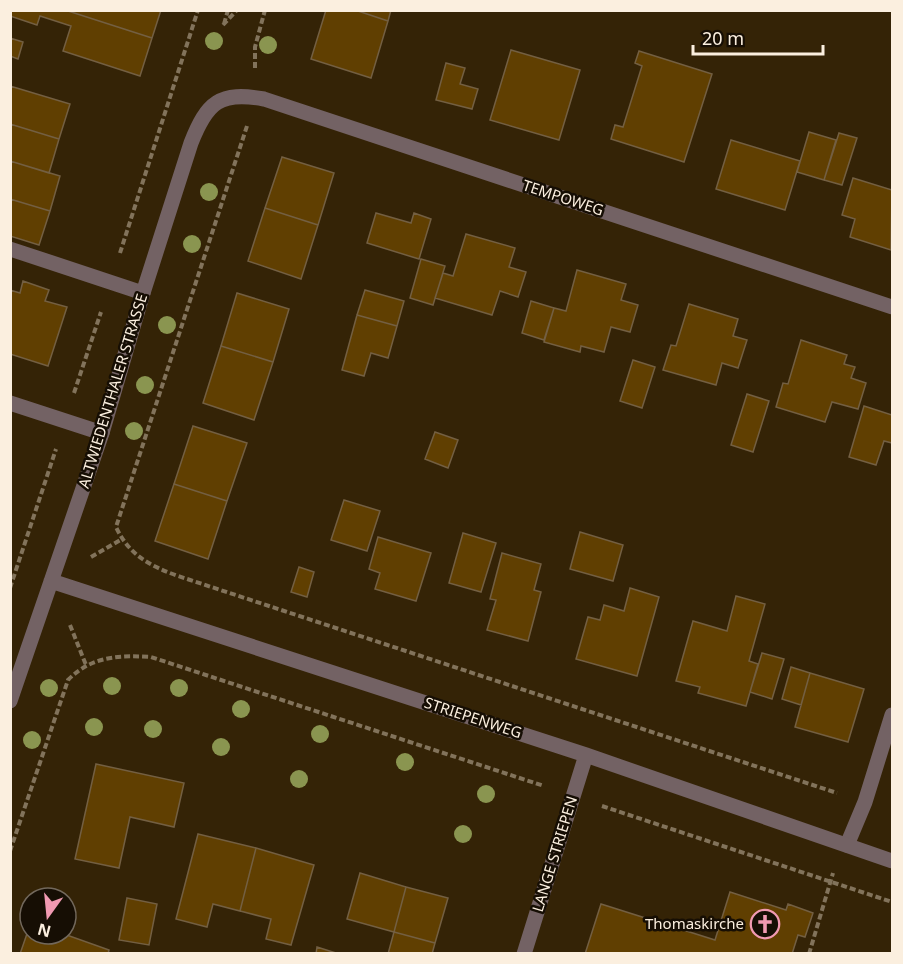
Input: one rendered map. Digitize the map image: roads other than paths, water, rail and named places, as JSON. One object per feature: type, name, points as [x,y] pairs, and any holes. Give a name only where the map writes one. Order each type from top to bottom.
[{"type":"street","name":"TEMPOWEG","points":[[232,96],[256,98],[892,307]]},
{"type":"street","name":"ALTWIEDENTHALER STRASSE","points":[[10,701],[102,433],[196,129],[213,106],[232,96]]},
{"type":"street","points":[[10,249],[144,293]]},
{"type":"street","points":[[10,403],[102,433]]},
{"type":"street","name":"STRIEPENWEG","points":[[51,581],[586,755],[892,861]]},
{"type":"street","points":[[847,845],[865,802],[892,716]]},
{"type":"street","name":"LANGE STRIEPEN","points":[[524,954],[586,755]]},
{"type":"place","name":"Thomaskirche","points":[[765,924]]}]
